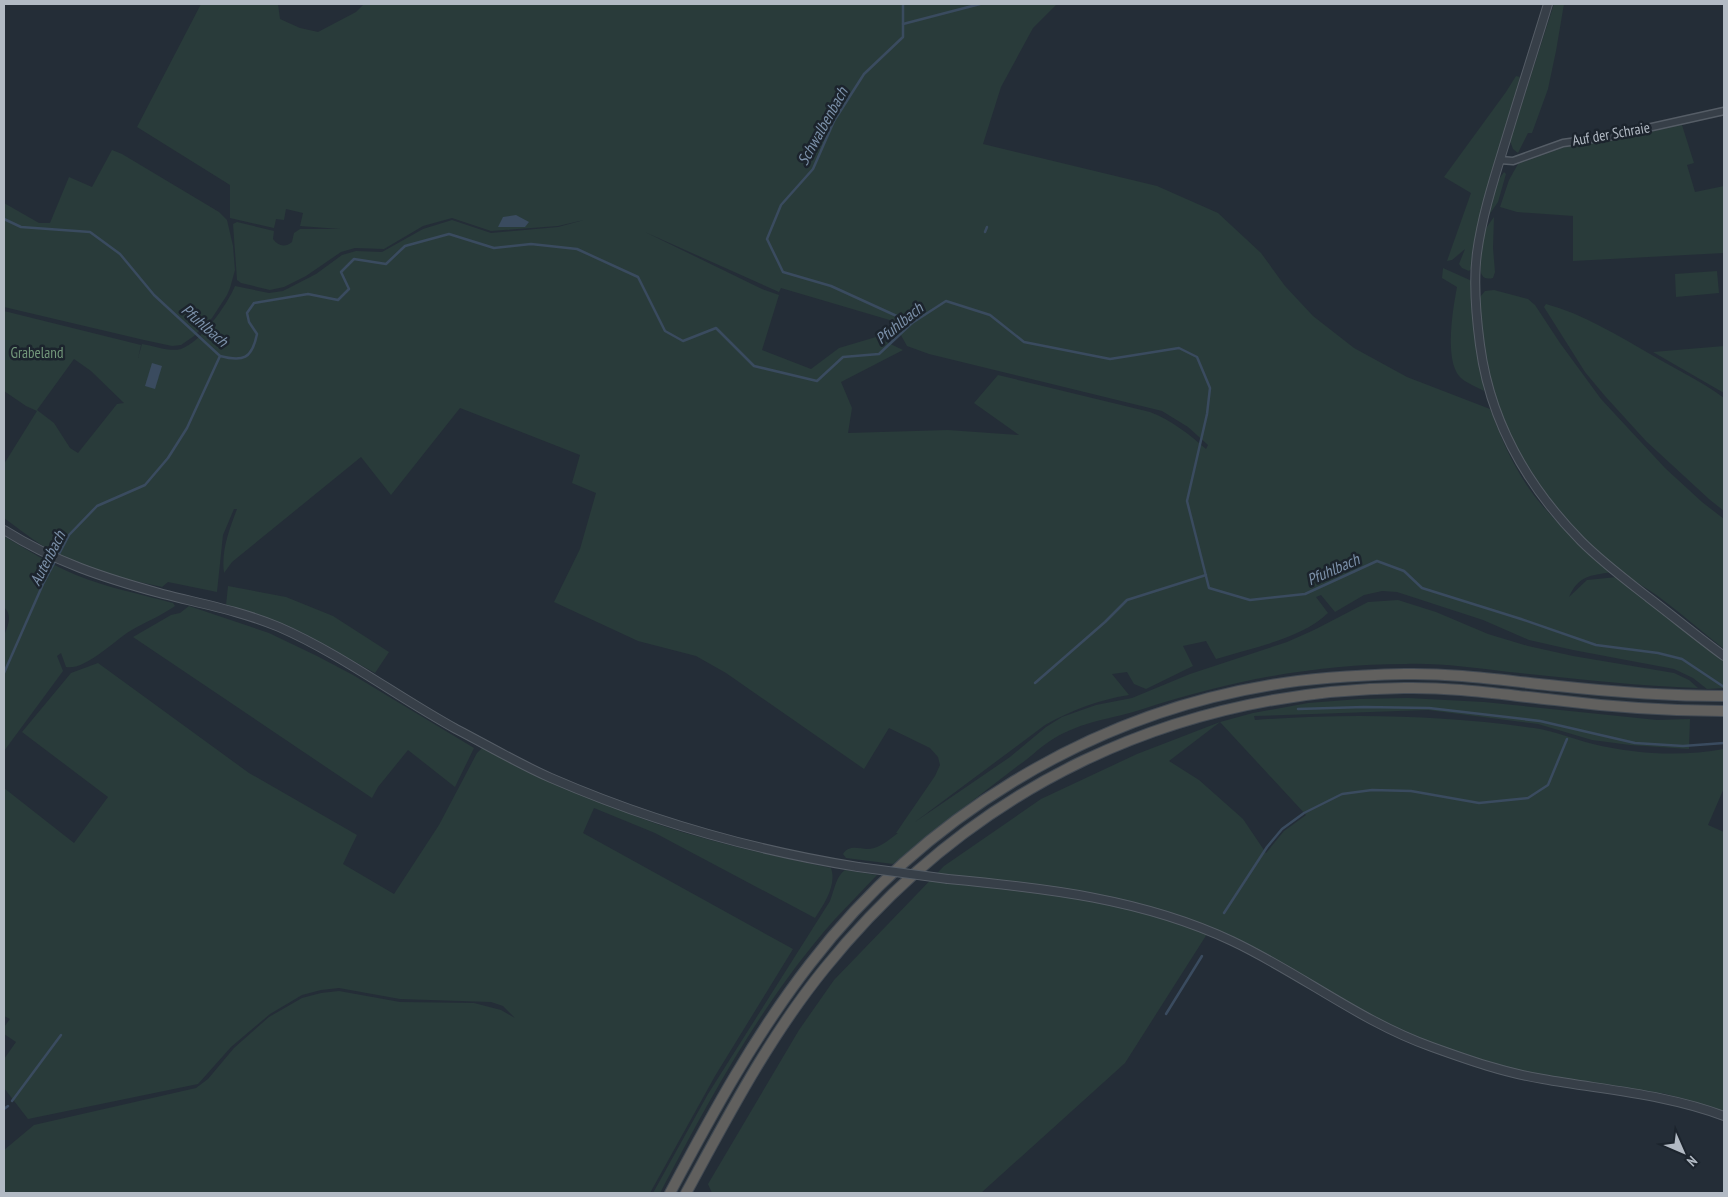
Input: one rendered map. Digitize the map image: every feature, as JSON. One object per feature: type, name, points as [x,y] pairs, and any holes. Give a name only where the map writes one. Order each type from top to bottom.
[{"type":"highway","points":[[670,1193],[716,1108],[763,1030],[811,962],[838,929],[889,876],[945,828],[983,800],[1060,755],[1148,717],[1189,704],[1269,685],[1309,679],[1360,675],[1450,675],[1622,692],[1677,696],[1724,696]]},
{"type":"highway","points":[[686,1193],[750,1077],[775,1038],[823,970],[849,939],[903,883],[967,830],[1002,806],[1068,768],[1134,738],[1201,716],[1271,699],[1338,691],[1409,688],[1452,690],[1621,708],[1724,711]]},
{"type":"street","points":[[1548,4],[1486,206],[1477,254],[1477,326],[1482,363],[1491,398],[1504,432],[1523,468],[1555,513],[1582,542],[1618,574],[1724,656]]},
{"type":"street","name":"Auf der Schraie","points":[[1500,160],[1513,161],[1564,143],[1606,137],[1724,111]]},
{"type":"street","points":[[4,530],[66,564],[153,591],[241,613],[278,627],[329,652],[471,737],[549,777],[629,809],[695,831],[762,849],[858,867],[1075,893],[1126,904],[1177,919],[1232,941],[1282,966],[1356,1010],[1429,1046],[1484,1065],[1541,1079],[1660,1097],[1724,1116]]},
{"type":"green space","name":"Grabeland","points":[[201,4],[278,4],[280,19],[300,28],[318,32],[356,12],[364,4],[1057,4],[1033,28],[1001,87],[983,144],[1157,186],[1218,213],[1261,253],[1285,286],[1313,316],[1354,348],[1407,377],[1490,409],[1513,462],[1536,498],[1572,537],[1611,572],[1581,580],[1569,597],[1587,580],[1617,577],[1724,660],[1724,688],[1707,689],[1693,678],[1674,669],[1529,640],[1483,620],[1397,592],[1382,591],[1364,595],[1335,612],[1321,595],[1316,597],[1328,613],[1304,630],[1275,642],[1216,659],[1206,641],[1183,646],[1193,666],[1146,689],[1134,684],[1127,672],[1112,674],[1129,695],[1086,706],[1065,715],[1045,725],[915,822],[1010,757],[1046,727],[1062,717],[1096,705],[1132,698],[1190,674],[1287,642],[1368,602],[1398,600],[1436,612],[1488,634],[1528,646],[1573,656],[1674,673],[1689,680],[1698,688],[1627,684],[1458,666],[1419,664],[1339,667],[1240,682],[1075,728],[1044,745],[893,864],[846,858],[843,854],[846,850],[874,848],[898,833],[896,833],[935,776],[940,765],[938,757],[930,748],[889,728],[864,769],[726,673],[696,656],[638,641],[554,602],[580,549],[596,493],[572,483],[580,455],[460,408],[391,495],[361,457],[232,562],[224,573],[225,549],[237,509],[234,509],[223,535],[217,592],[168,582],[162,587],[86,567],[55,553],[4,518],[4,464],[37,411],[4,391],[4,311],[141,345],[138,358],[142,344],[172,350],[181,349],[189,345],[205,331],[226,303],[235,286],[269,293],[283,291],[316,274],[342,255],[356,251],[382,252],[423,229],[452,220],[491,233],[558,227],[584,220],[558,226],[491,231],[452,218],[423,226],[384,249],[355,248],[341,252],[306,276],[284,287],[270,290],[241,283],[237,280],[233,224],[237,222],[274,231],[273,239],[279,245],[284,246],[292,242],[294,233],[300,229],[340,229],[300,226],[303,213],[286,209],[284,220],[276,219],[274,228],[230,218],[230,185],[137,127]],"holes":[[[645,232],[779,292],[781,288],[893,321],[907,346],[929,354],[1162,411],[1188,427],[1208,445],[1206,449],[1180,428],[1150,412],[998,375],[974,403],[1019,435],[948,430],[848,433],[852,408],[841,382],[903,350],[876,337],[839,348],[811,369],[762,350],[779,295],[762,289]],[[74,359],[91,371],[124,403],[117,404],[78,453],[70,448],[54,423],[37,410]]]},
{"type":"green space","points":[[1554,4],[1564,4],[1548,89],[1532,133],[1528,133],[1518,153],[1513,149],[1510,141]]},
{"type":"green space","points":[[1516,76],[1520,77],[1496,161],[1473,267],[1469,271],[1462,268],[1459,264],[1465,249],[1452,260],[1447,261],[1471,193],[1444,177]]},
{"type":"green space","points":[[1682,125],[1694,163],[1687,165],[1695,192],[1724,186],[1724,253],[1573,261],[1573,216],[1517,212],[1500,207],[1509,180],[1518,164],[1568,146],[1609,141]]},
{"type":"green space","points":[[112,150],[122,154],[219,212],[227,220],[233,246],[235,270],[230,288],[212,318],[194,336],[181,345],[172,346],[144,340],[4,307],[4,203],[39,223],[50,223],[69,177],[92,187]]},
{"type":"green space","points":[[1504,172],[1506,174],[1498,202],[1487,218],[1497,182]]},
{"type":"green space","points":[[1494,217],[1493,248],[1495,272],[1493,278],[1488,279],[1481,272],[1481,253],[1485,231]]},
{"type":"green space","points":[[1443,268],[1472,281],[1474,326],[1484,391],[1462,379],[1455,369],[1452,359],[1451,334],[1457,287],[1442,278]]},
{"type":"green space","points":[[1717,271],[1719,293],[1676,297],[1675,274]]},
{"type":"green space","points":[[1494,290],[1528,299],[1535,305],[1601,399],[1665,468],[1702,502],[1724,519],[1724,649],[1600,553],[1563,514],[1531,472],[1505,424],[1488,374],[1482,335],[1480,297],[1485,291]]},
{"type":"green space","points":[[1546,304],[1573,313],[1600,326],[1724,398],[1724,511],[1646,441],[1605,396],[1585,372],[1544,307]]},
{"type":"green space","points":[[1724,346],[1724,393],[1653,352]]},
{"type":"green space","points":[[4,536],[48,562],[88,580],[173,603],[175,606],[130,631],[100,654],[82,664],[66,667],[61,653],[57,656],[63,671],[4,751],[4,636],[9,617],[4,607]]},
{"type":"green space","points":[[228,586],[286,597],[333,616],[389,652],[375,673],[303,633],[263,616],[226,605]]},
{"type":"green space","points":[[189,606],[269,633],[317,656],[353,675],[474,748],[455,787],[408,750],[378,787],[372,798],[133,637],[171,615],[180,613]]},
{"type":"green space","points":[[98,663],[249,773],[357,835],[343,864],[394,894],[439,825],[477,753],[483,747],[591,798],[657,824],[743,849],[831,868],[831,888],[826,901],[815,918],[655,833],[594,808],[583,833],[793,949],[715,1076],[650,1193],[4,1193],[4,1150],[34,1125],[196,1088],[208,1079],[234,1048],[269,1017],[302,998],[339,991],[400,1002],[474,1003],[501,1010],[515,1018],[503,1006],[491,1002],[400,999],[339,988],[321,990],[302,995],[270,1014],[231,1047],[198,1084],[28,1119],[4,1088],[4,1059],[16,1042],[4,1034],[4,1027],[10,1019],[4,1016],[4,788],[74,843],[108,797],[22,732],[71,673]]},
{"type":"green space","points":[[1408,698],[1484,702],[1657,720],[1690,719],[1689,749],[1592,740],[1538,724],[1428,710],[1254,716],[1255,720],[1325,716],[1395,716],[1465,720],[1534,728],[1593,744],[1642,752],[1675,754],[1724,749],[1724,788],[1708,825],[1724,832],[1724,1112],[1662,1093],[1660,1097],[1541,1079],[1429,1046],[1216,934],[1158,917],[1207,934],[1125,1063],[981,1193],[712,1193],[708,1184],[799,1030],[834,980],[944,866],[1041,799],[1137,754],[1220,722],[1253,713],[1308,703]],"holes":[[[1220,722],[1306,815],[1284,831],[1266,853],[1243,819],[1199,780],[1169,761]]]},
{"type":"green space","points":[[845,870],[877,875],[835,919],[784,983],[761,1016],[718,1086],[660,1193],[653,1193],[708,1094],[830,901],[837,880]]},
{"type":"water","points":[[516,215],[529,222],[525,227],[498,227],[503,217]]},
{"type":"water","points":[[152,363],[162,366],[155,389],[145,386]]},
{"type":"waterway","name":"Schwalbenbach","points":[[903,4],[903,37],[864,74],[834,121],[813,169],[781,205],[767,239],[783,272],[831,286],[912,323]]},
{"type":"waterway","points":[[903,24],[980,4]]},
{"type":"waterway","name":"Pfuhlbach","points":[[4,219],[21,227],[90,232],[120,254],[154,295],[220,356],[235,359],[249,354],[255,342],[257,334],[249,322],[247,313],[254,303],[308,294],[338,300],[349,289],[341,272],[354,259],[386,264],[405,246],[449,234],[494,248],[531,244],[577,249],[638,277],[665,331],[683,341],[716,328],[754,366],[817,381],[843,357],[879,354],[912,323],[946,301],[990,315],[1024,342],[1110,359],[1179,348],[1197,357],[1210,388],[1207,414],[1187,501],[1209,588],[1250,600],[1305,594],[1377,561],[1404,571],[1422,588],[1596,645],[1658,653],[1682,659],[1724,687]]},
{"type":"waterway","points":[[985,232],[987,227]]},
{"type":"waterway","name":"Autenbach","points":[[4,673],[43,584],[69,535],[97,506],[145,485],[168,458],[187,428],[220,356]]},
{"type":"waterway","points":[[1035,683],[1105,622],[1127,600],[1206,575]]},
{"type":"waterway","points":[[1298,709],[1429,708],[1540,721],[1635,743],[1683,746],[1724,743]]},
{"type":"waterway","points":[[1224,913],[1267,847],[1282,829],[1304,813],[1342,794],[1372,790],[1411,791],[1479,803],[1528,798],[1548,785],[1567,739]]},
{"type":"waterway","points":[[1166,1014],[1202,956]]},
{"type":"waterway","points":[[12,1101],[61,1035]]},
{"type":"waterway","points":[[4,1109],[8,1106]]}]
